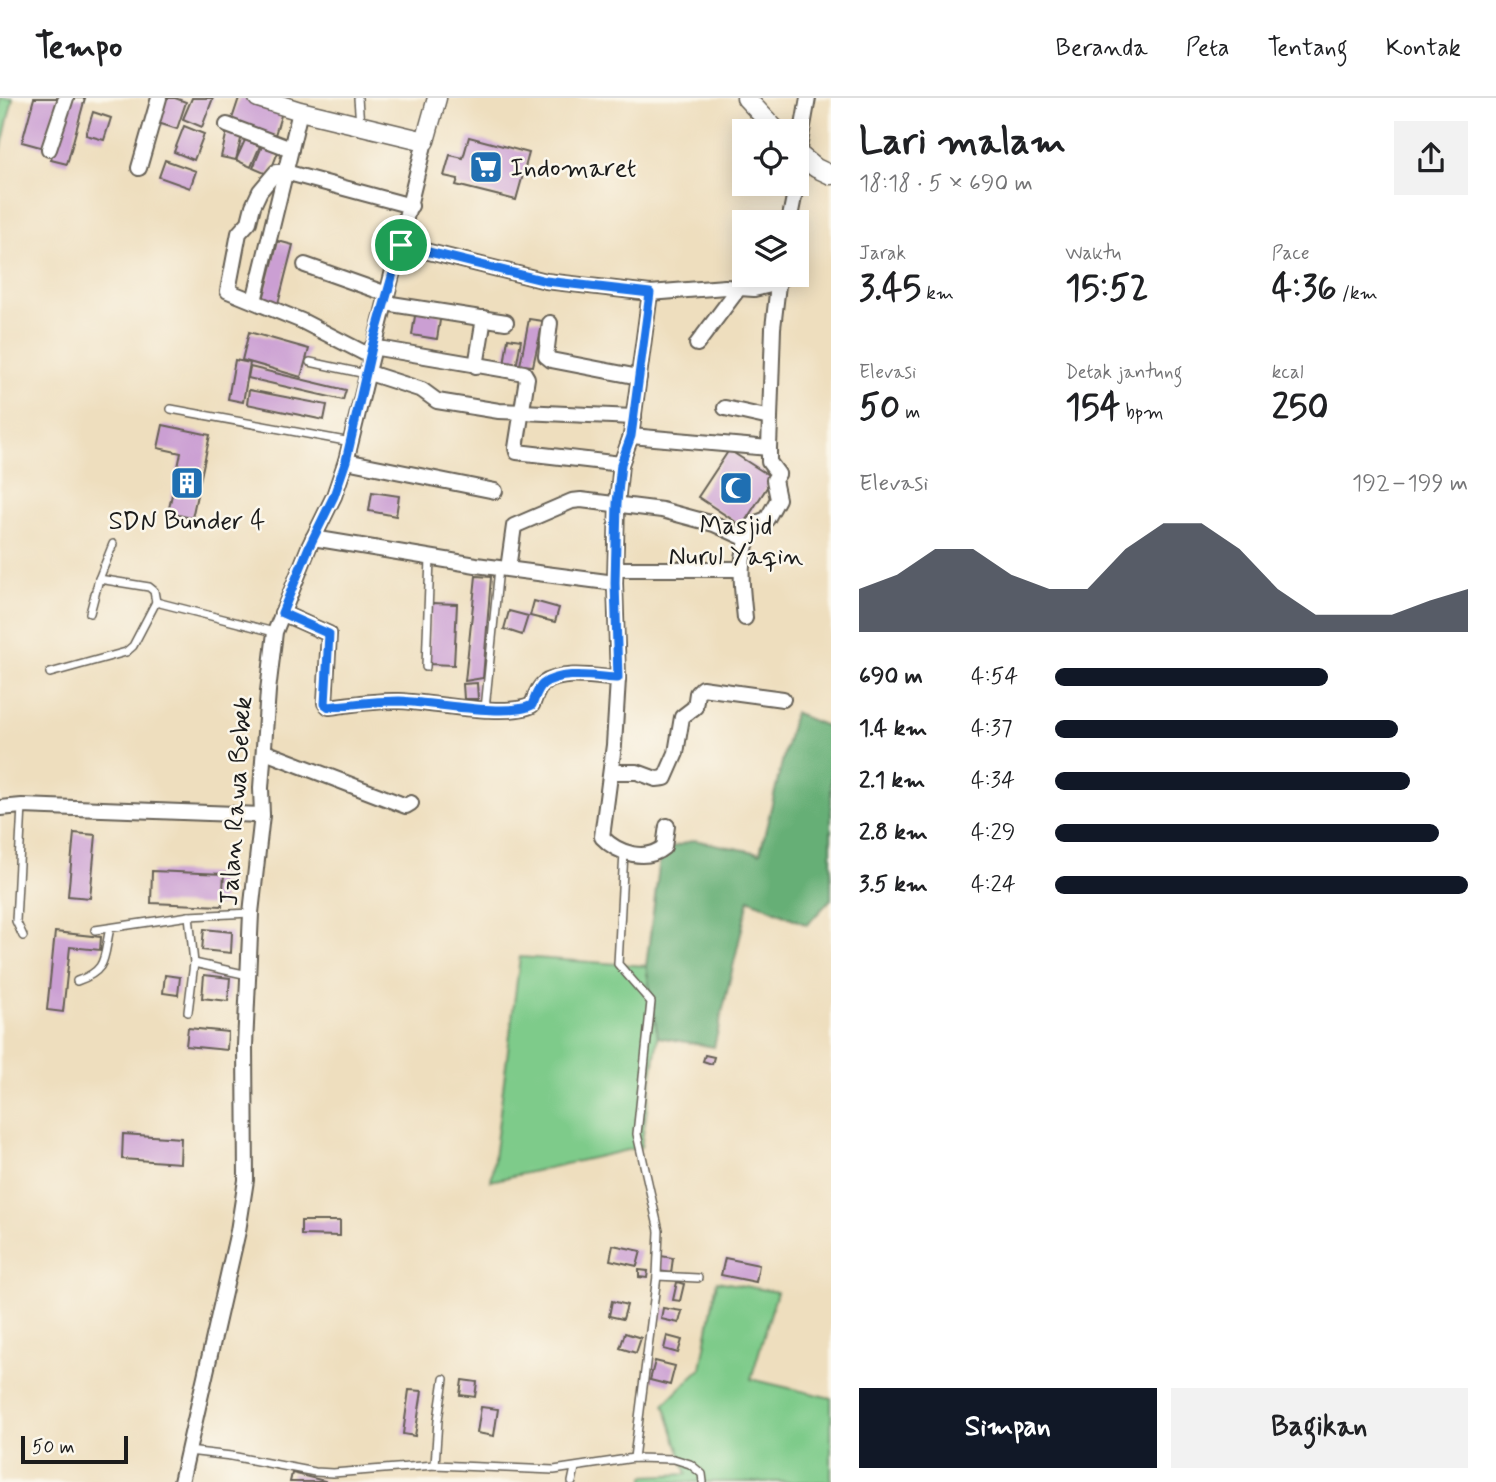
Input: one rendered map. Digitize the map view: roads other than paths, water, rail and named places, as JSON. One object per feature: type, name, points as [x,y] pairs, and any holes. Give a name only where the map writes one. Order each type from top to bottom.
[{"type":"street","points":[[49,149],[66,98]]},
{"type":"street","points":[[139,168],[159,98]]},
{"type":"street","points":[[265,99],[299,111],[425,141],[437,98]]},
{"type":"street","points":[[746,98],[766,119]]},
{"type":"street","points":[[805,119],[808,98]]},
{"type":"street","points":[[254,301],[299,111]]},
{"type":"street","points":[[227,125],[290,149]]},
{"type":"street","name":"Jalan Rawa Bebek","points":[[181,1482],[238,1231],[246,1180],[245,1046],[251,913],[262,815],[261,788],[275,632],[313,538],[334,496],[346,461],[425,141]]},
{"type":"street","points":[[809,162],[831,175]]},
{"type":"street","points":[[411,206],[285,172],[273,174],[256,198],[249,222],[239,233],[227,289],[371,352],[524,373],[527,378],[517,452],[621,464]]},
{"type":"street","points":[[401,245],[546,281],[650,293],[759,287]]},
{"type":"street","points":[[305,265],[386,299],[506,322]]},
{"type":"street","points":[[745,618],[740,569],[747,538],[754,524],[767,519],[778,499],[774,480],[778,474],[769,462],[769,448],[773,328],[778,287]]},
{"type":"street","points":[[697,344],[739,288]]},
{"type":"street","points":[[650,293],[634,417],[631,436],[621,464],[617,503],[615,576],[618,678],[611,772],[602,837],[624,852],[646,856],[664,847],[667,826]]},
{"type":"street","points":[[476,366],[485,318]]},
{"type":"street","points":[[550,323],[545,356],[551,360],[639,377]]},
{"type":"street","points":[[366,373],[422,390],[437,401],[521,414],[634,417]]},
{"type":"street","points":[[725,408],[770,418]]},
{"type":"street","points":[[631,436],[769,448]]},
{"type":"street","points":[[346,461],[495,491]]},
{"type":"street","points":[[503,568],[514,526],[572,501],[646,506],[695,518],[747,538]]},
{"type":"street","points":[[313,538],[503,568],[615,576],[740,569]]},
{"type":"street","points":[[282,613],[329,634],[326,706],[403,701],[485,709],[528,707],[544,683],[574,676],[618,678]]},
{"type":"street","points":[[611,772],[637,772],[656,779],[666,778],[676,753],[682,717],[695,707],[697,693],[702,688],[783,699]]},
{"type":"street","points":[[265,752],[371,794],[406,806],[411,803]]},
{"type":"street","points":[[0,808],[22,806],[262,815]]},
{"type":"lane","points":[[358,98],[360,125]]},
{"type":"lane","points":[[310,362],[366,373]]},
{"type":"lane","points":[[171,409],[351,442]]},
{"type":"lane","points":[[90,613],[99,579],[113,544]]},
{"type":"lane","points":[[426,667],[430,557]]},
{"type":"lane","points":[[485,709],[503,568]]},
{"type":"lane","points":[[50,673],[127,652],[133,646],[156,602],[154,591],[149,587],[99,579]]},
{"type":"lane","points":[[156,602],[275,632]]},
{"type":"lane","points":[[22,806],[16,921],[23,936]]},
{"type":"lane","points":[[624,852],[618,964],[650,1002],[636,1133],[659,1231],[657,1276],[634,1458]]},
{"type":"lane","points":[[95,930],[189,916],[251,913]]},
{"type":"lane","points":[[188,1012],[194,963],[189,916]]},
{"type":"lane","points":[[77,981],[98,972],[110,928]]},
{"type":"lane","points":[[194,963],[249,975]]},
{"type":"lane","points":[[657,1276],[698,1278]]},
{"type":"lane","points":[[435,1465],[444,1379]]},
{"type":"lane","points":[[188,1451],[333,1473],[435,1465],[554,1470],[634,1458],[674,1459],[690,1464],[702,1474],[704,1482]]},
{"type":"lane","points":[[572,1482],[575,1468]]},
{"type":"place","name":"Indomaret","points":[[486,167]]},
{"type":"place","name":"SDN Bunder 4","points":[[187,483]]},
{"type":"place","name":"Masjid Nurul Yaqin","points":[[736,488]]}]
